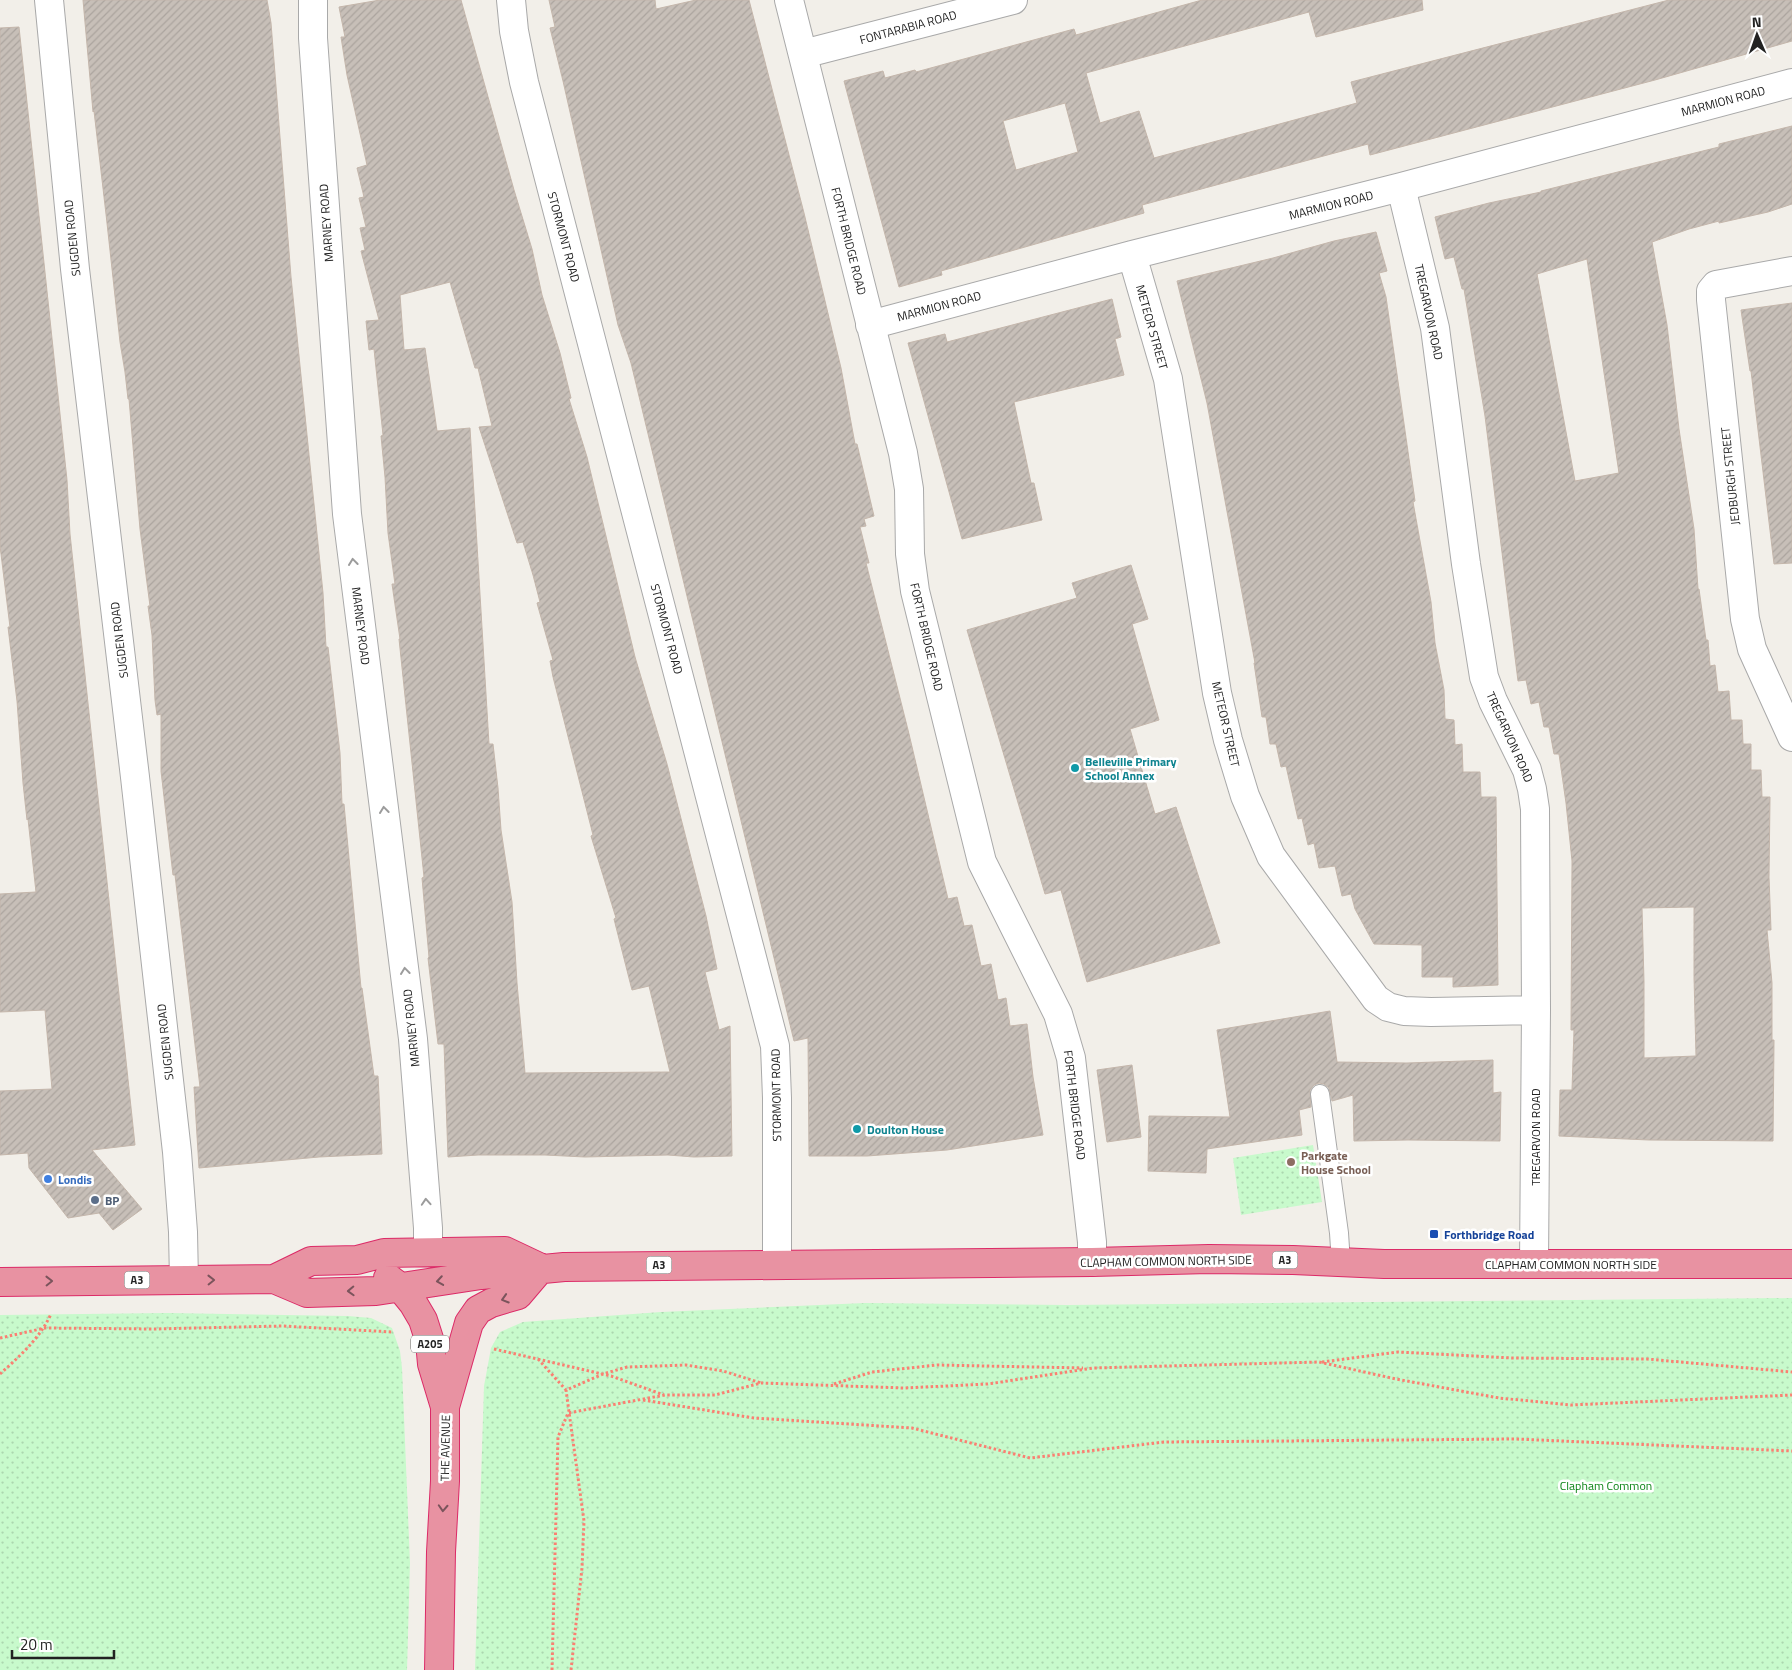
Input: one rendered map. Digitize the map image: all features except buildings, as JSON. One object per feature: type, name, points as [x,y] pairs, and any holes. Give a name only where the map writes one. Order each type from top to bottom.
[{"type":"highway","name":"CLAPHAM COMMON NORTH SIDE","points":[[0,1282],[274,1279],[311,1261],[357,1260],[384,1253],[428,1251],[505,1251],[541,1268],[1210,1259],[1384,1264],[1792,1264]]},
{"type":"highway","name":"THE AVENUE","points":[[357,1260],[378,1270],[400,1287],[423,1320],[430,1342],[432,1364],[445,1406],[445,1480],[441,1552],[439,1670]]},
{"type":"highway","points":[[274,1279],[307,1293],[376,1291],[541,1268]]},
{"type":"highway","points":[[445,1406],[469,1323],[478,1310],[491,1303],[518,1295],[541,1268]]},
{"type":"street","name":"SUGDEN ROAD","points":[[49,0],[75,269],[133,757],[177,1152],[183,1232],[184,1280]]},
{"type":"street","name":"MARNEY ROAD","points":[[313,0],[313,38],[347,514],[413,1039],[428,1228],[428,1251]]},
{"type":"street","name":"STORMONT ROAD","points":[[512,0],[514,31],[524,82],[775,1046],[777,1264]]},
{"type":"street","name":"FORTH BRIDGE ROAD","points":[[789,0],[894,415],[909,489],[910,554],[915,591],[982,862],[1058,1014],[1071,1058],[1092,1242],[1092,1262]]},
{"type":"street","name":"FONTARABIA ROAD","points":[[803,54],[1013,0]]},
{"type":"street","name":"MARMION ROAD","points":[[870,325],[1132,254],[1401,187],[1792,83]]},
{"type":"street","name":"TREGARVON ROAD","points":[[1401,187],[1435,328],[1466,564],[1484,677],[1492,701],[1527,770],[1535,809],[1534,1264]]},
{"type":"street","name":"METEOR STREET","points":[[1132,254],[1168,378],[1217,693],[1228,740],[1245,796],[1271,856],[1376,999],[1388,1007],[1404,1011],[1431,1012],[1536,1010]]},
{"type":"street","name":"JEDBURGH STREET","points":[[1792,271],[1716,285],[1711,291],[1745,619],[1752,649],[1792,737]]},
{"type":"lane","points":[[1320,1094],[1339,1233],[1341,1262]]},
{"type":"path","points":[[0,1374],[18,1358],[45,1328],[66,1280]]},
{"type":"path","points":[[0,1338],[45,1328],[154,1329],[282,1326],[395,1332]]},
{"type":"path","points":[[491,1348],[603,1374],[665,1395]]},
{"type":"path","points":[[831,1385],[872,1372],[937,1366],[1094,1368],[1319,1362],[1398,1352],[1512,1358],[1647,1359],[1792,1372]]},
{"type":"path","points":[[538,1359],[566,1390],[584,1521],[582,1568],[571,1670]]},
{"type":"path","points":[[1319,1362],[1396,1379],[1499,1398],[1571,1405],[1792,1395]]},
{"type":"path","points":[[566,1390],[603,1374],[627,1367],[686,1364],[723,1371],[761,1383],[904,1388],[988,1384],[1094,1368]]},
{"type":"path","points":[[568,1413],[665,1395],[716,1395],[761,1383]]},
{"type":"path","points":[[640,1400],[754,1418],[912,1428],[1030,1458],[1174,1442],[1516,1439],[1792,1451]]},
{"type":"path","points":[[552,1670],[558,1437],[568,1413]]},
{"type":"green space","points":[[1313,1145],[1322,1202],[1241,1215],[1233,1158]]},
{"type":"green space","name":"Clapham Common","points":[[1792,1298],[1792,1670],[475,1670],[484,1386],[491,1348],[500,1332],[523,1322],[661,1312],[865,1303],[1068,1305]]},
{"type":"green space","points":[[168,1313],[348,1316],[371,1318],[392,1328],[400,1351],[402,1368],[410,1563],[407,1670],[0,1670],[0,1315]]},
{"type":"place","name":"Belleville Primary School Annex","points":[[1075,768]]},
{"type":"place","name":"Doulton House","points":[[857,1129]]},
{"type":"place","name":"Parkgate House School","points":[[1291,1162]]},
{"type":"place","name":"Londis","points":[[48,1179]]},
{"type":"place","name":"BP","points":[[95,1200]]},
{"type":"place","name":"Forthbridge Road","points":[[1434,1234]]}]
